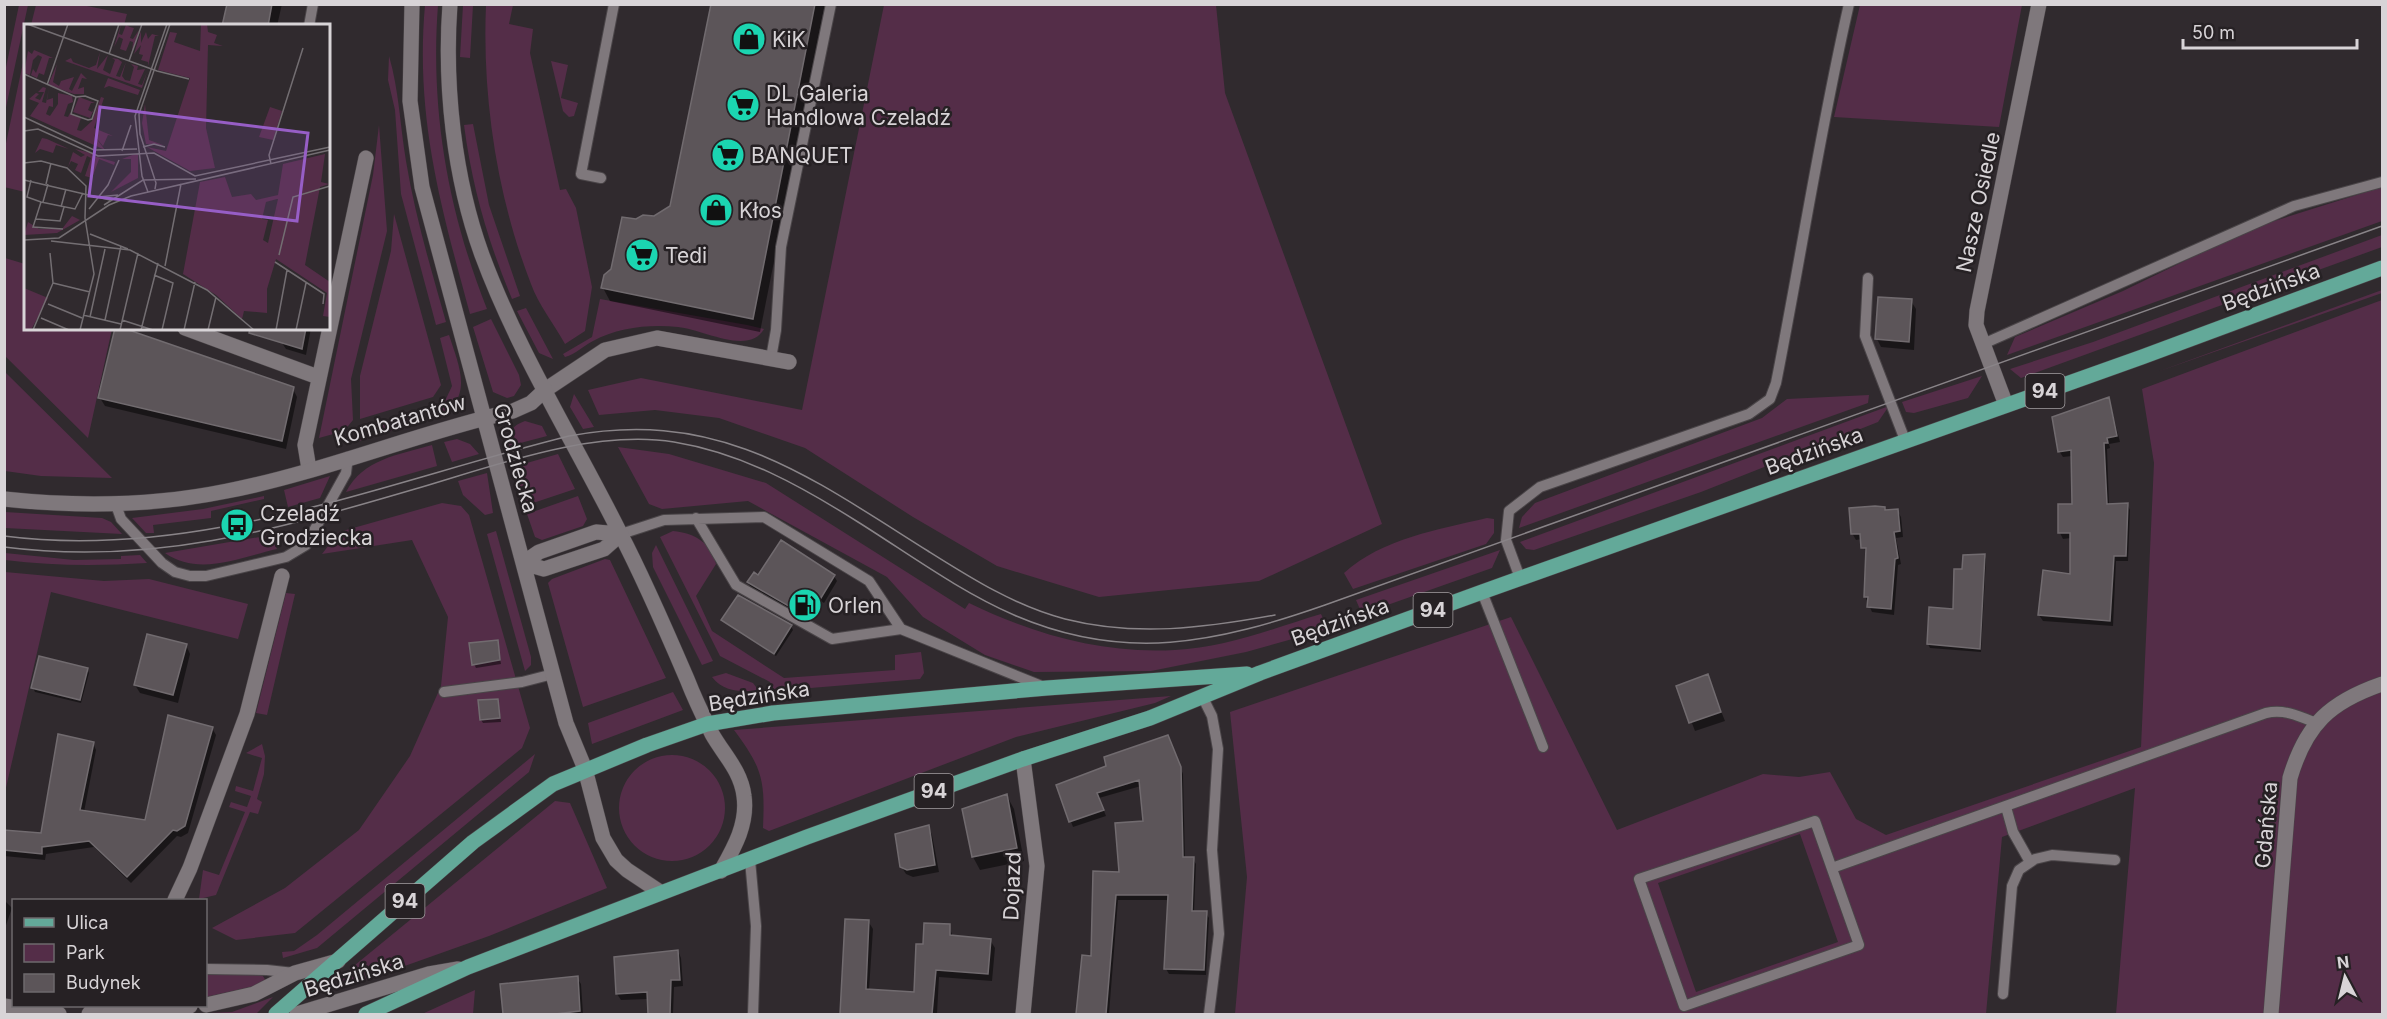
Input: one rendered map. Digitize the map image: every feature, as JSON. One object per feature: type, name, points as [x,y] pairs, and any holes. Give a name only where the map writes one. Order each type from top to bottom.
[{"type":"main road","name":"Będzińska","points":[[721,871],[1023,759],[1203,698],[1260,673],[1520,578],[2382,268]]},
{"type":"main road","name":"Będzińska","points":[[276,1014],[473,842],[553,784],[707,724],[838,706],[1260,673]]},
{"type":"main road","name":"94","points":[[660,892],[721,871]]},
{"type":"main road","name":"Będzińska","points":[[468,967],[660,892]]},
{"type":"main road","name":"94","points":[[366,1014],[468,967]]},
{"type":"street","name":"Grodziecka","points":[[412,4],[411,101],[422,187],[566,723],[585,770],[603,838],[627,870],[660,892]]},
{"type":"street","points":[[450,4],[448,29],[452,106],[465,192],[482,254],[504,309],[621,534],[707,724],[732,763],[744,797],[738,840],[721,871]]},
{"type":"street","name":"Nasze Osiedle","points":[[2006,405],[1976,325],[1977,310],[2039,4]]},
{"type":"street","points":[[330,322],[366,158]]},
{"type":"street","points":[[189,330],[318,376]]},
{"type":"street","points":[[309,469],[305,445],[328,330]]},
{"type":"street","name":"Kombatantów","points":[[4,499],[116,505],[228,491],[513,411],[531,403],[545,390],[605,350],[657,338],[789,362]]},
{"type":"street","points":[[523,563],[539,552],[596,532],[621,534]]},
{"type":"street","points":[[175,899],[190,868],[247,714],[262,645],[282,576]]},
{"type":"street","name":"Gdańska","points":[[2271,1014],[2290,778],[2302,744],[2316,723],[2338,704],[2382,684]]},
{"type":"street","name":"Dojazd","points":[[1023,759],[1037,866],[1023,1014]]},
{"type":"street","name":"Będzińska","points":[[207,1005],[254,994],[295,973],[338,961]]},
{"type":"street","name":"Będzińska","points":[[297,1014],[429,974],[468,967]]},
{"type":"street","points":[[4,1006],[59,1014]]},
{"type":"street","points":[[105,1014],[140,1007]]},
{"type":"lane","points":[[309,24],[313,4]]},
{"type":"lane","points":[[601,178],[581,174],[614,4]]},
{"type":"lane","points":[[771,358],[776,330],[781,247],[831,4]]},
{"type":"lane","points":[[1520,578],[1506,540],[1509,511],[1540,487],[1749,414],[1770,399],[1776,383],[1811,205],[1825,108],[1849,4]]},
{"type":"lane","points":[[1983,344],[2294,206],[2382,182]]},
{"type":"lane","points":[[1868,278],[1865,336],[1905,440]]},
{"type":"lane","points":[[116,505],[121,519],[162,563],[176,572],[190,576],[206,576],[286,557],[306,545],[346,472],[348,458]]},
{"type":"lane","points":[[696,518],[736,585],[832,639],[901,629],[1047,688]]},
{"type":"lane","points":[[621,534],[664,520],[764,518],[869,581],[901,629]]},
{"type":"lane","points":[[1482,592],[1543,747]]},
{"type":"lane","points":[[444,693],[522,682],[553,674]]},
{"type":"lane","points":[[1203,698],[1212,716],[1218,749],[1212,850],[1219,934],[1209,1014]]},
{"type":"lane","points":[[1832,867],[2266,713],[2279,711],[2291,713],[2316,723]]},
{"type":"lane","points":[[2006,807],[2013,832],[2030,862]]},
{"type":"lane","points":[[1815,821],[1832,867],[1859,945],[1684,1006],[1639,879],[1815,821]]},
{"type":"lane","points":[[2003,994],[2012,886],[2019,870],[2030,862],[2052,855],[2115,860]]},
{"type":"lane","points":[[750,860],[756,926],[753,1014]]},
{"type":"lane","points":[[207,969],[295,973]]},
{"type":"green space","points":[[19,5],[28,5],[5,112],[5,72]]},
{"type":"green space","points":[[36,5],[82,5],[127,14],[124,24],[31,24]]},
{"type":"green space","points":[[425,5],[438,5],[437,83],[445,160],[462,235],[487,309],[470,314],[440,199],[427,124],[423,46]]},
{"type":"green space","points":[[463,5],[473,5],[470,58],[460,57]]},
{"type":"green space","points":[[486,5],[513,5],[509,24],[533,29],[530,53],[560,190],[566,189],[576,208],[592,287],[585,331],[565,344],[534,292],[509,217],[494,146],[490,111],[485,40]]},
{"type":"green space","points":[[884,5],[1216,5],[1225,93],[1382,524],[1259,581],[1099,597],[997,566],[913,517],[805,448],[719,418],[655,410],[599,415],[588,390],[641,378],[802,410]]},
{"type":"green space","points":[[1860,5],[2022,5],[1999,127],[1834,117]]},
{"type":"green space","points":[[389,56],[414,202],[446,322],[436,325],[401,194],[395,110],[388,80]]},
{"type":"green space","points":[[24,58],[24,192],[4,187],[5,148]]},
{"type":"green space","points":[[551,61],[568,65],[561,98],[578,103],[574,116],[569,117],[563,111]]},
{"type":"green space","points":[[473,124],[489,205],[520,296],[512,299],[488,235],[476,192],[464,125]]},
{"type":"green space","points":[[379,125],[387,231],[351,379],[353,420],[344,431],[319,438],[373,175]]},
{"type":"green space","points":[[2382,187],[2382,221],[2007,355],[2015,337],[2123,291],[2252,228]]},
{"type":"green space","points":[[394,214],[441,385],[433,397],[360,419],[360,376],[391,251]]},
{"type":"green space","points":[[2382,235],[2382,247],[2021,378],[2010,369],[2093,342]]},
{"type":"green space","points":[[5,258],[24,264],[24,330],[112,330],[88,438],[5,356]]},
{"type":"green space","points":[[2382,290],[2382,293],[2157,372]]},
{"type":"green space","points":[[600,299],[764,329],[757,337],[737,341],[678,327],[635,328],[603,336],[565,357],[563,354],[592,337]]},
{"type":"green space","points":[[2382,300],[2382,1014],[2116,1014],[2135,788],[2002,837],[1986,1014],[1235,1014],[1247,877],[1230,712],[1511,617],[1617,830],[1763,774],[1799,777],[1830,772],[1856,819],[1886,835],[2141,747],[2154,463],[2142,389]],"holes":[[[1800,834],[1838,942],[1696,992],[1658,883]]]},
{"type":"green space","points":[[526,308],[553,359],[539,353],[517,311]]},
{"type":"green space","points":[[491,319],[519,375],[521,385],[514,396],[507,398],[493,392],[473,327]]},
{"type":"green space","points":[[449,335],[460,370],[460,391],[456,401],[449,409],[437,416],[434,407],[445,401],[452,386],[440,338]]},
{"type":"green space","points":[[5,372],[112,478],[41,476],[5,471]]},
{"type":"green space","points":[[1982,376],[1968,398],[1914,413],[1906,412],[1902,402]]},
{"type":"green space","points":[[574,394],[594,427],[583,429],[570,407]]},
{"type":"green space","points":[[1869,395],[1868,403],[1519,528],[1522,517],[1535,503],[1762,418],[1787,399]]},
{"type":"green space","points":[[1889,406],[1878,422],[1701,492],[1534,550],[1526,549],[1520,542]]},
{"type":"green space","points":[[419,412],[423,421],[356,442],[372,426]]},
{"type":"green space","points":[[525,421],[542,426],[547,436],[509,446],[512,430]]},
{"type":"green space","points":[[457,439],[470,444],[479,454],[452,462],[444,442]]},
{"type":"green space","points":[[432,445],[437,466],[346,492],[353,481],[372,465]]},
{"type":"green space","points":[[618,447],[669,454],[766,483],[965,609],[969,603],[1019,624],[1069,640],[1121,649],[1175,650],[1212,646],[1321,614],[1328,629],[1246,652],[1151,671],[1034,672],[985,655],[923,617],[887,577],[748,501],[662,509],[649,504]]},
{"type":"green space","points":[[558,454],[575,489],[524,506],[513,467]]},
{"type":"green space","points":[[487,473],[493,513],[485,515],[463,495],[458,481]]},
{"type":"green space","points":[[330,476],[320,498],[288,507],[284,490]]},
{"type":"green space","points":[[264,496],[264,499],[211,511],[211,518],[153,525],[154,533],[146,533],[132,518],[203,509]]},
{"type":"green space","points":[[578,496],[587,519],[583,526],[542,540],[535,537],[527,514]]},
{"type":"green space","points":[[442,503],[461,506],[469,515],[530,728],[522,748],[295,933],[236,940],[212,928],[285,888],[359,830],[410,756],[441,686],[448,617],[412,540],[322,554],[339,532]]},
{"type":"green space","points":[[5,512],[102,518],[111,522],[122,534],[5,528]]},
{"type":"green space","points":[[1487,518],[1494,519],[1494,533],[1486,544],[1353,589],[1344,573],[1359,561],[1393,543],[1430,531]]},
{"type":"green space","points":[[496,531],[531,657],[531,665],[525,671],[487,534]]},
{"type":"green space","points":[[673,531],[701,540],[714,557],[716,564],[696,596],[712,631],[784,678],[895,670],[895,655],[921,652],[924,673],[920,679],[774,691],[770,682],[720,656],[660,537]]},
{"type":"green space","points":[[271,535],[277,549],[220,563],[192,564],[165,553]]},
{"type":"green space","points":[[656,545],[713,661],[702,665],[653,567],[652,553]]},
{"type":"green space","points":[[1500,550],[1492,568],[1362,614],[1356,600]]},
{"type":"green space","points":[[5,553],[74,560],[121,559],[121,556],[140,555],[147,563],[94,565],[41,563],[5,560]]},
{"type":"green space","points":[[605,559],[610,560],[666,678],[583,707],[548,583],[552,579]]},
{"type":"green space","points":[[5,572],[104,581],[149,579],[248,604],[238,639],[51,592],[5,792]]},
{"type":"green space","points":[[286,593],[295,594],[267,715],[256,713]]},
{"type":"green space","points":[[726,673],[753,683],[759,691],[727,688],[712,677]]},
{"type":"green space","points":[[673,692],[683,710],[592,744],[588,723]]},
{"type":"green space","points":[[1171,696],[1155,703],[1016,737],[769,831],[763,828],[760,776],[751,755],[734,730]]},
{"type":"green space","points":[[262,744],[265,756],[264,774],[257,799],[262,802],[258,814],[250,812],[216,895],[199,899],[203,870],[219,875],[245,812],[229,807],[231,802],[247,807],[251,796],[235,791],[236,786],[253,791],[262,758],[246,753]]},
{"type":"green space","points":[[535,754],[529,772],[317,948],[283,958],[282,952],[294,951],[317,935]]},
{"type":"green space","points":[[672,755],[692,759],[710,770],[721,788],[725,808],[721,828],[710,846],[692,857],[672,861],[652,857],[634,846],[623,828],[619,808],[623,788],[634,770],[652,759]]},
{"type":"green space","points":[[555,801],[570,803],[607,888],[489,936],[340,989],[338,987],[338,979]]},
{"type":"green space","points":[[261,973],[266,981],[259,985],[207,997],[207,974]]},
{"type":"green space","points":[[475,990],[473,1014],[422,1014]]},
{"type":"green space","points":[[273,997],[256,1014],[189,1014],[232,1012]]},
{"type":"building","points":[[227,4],[272,4],[268,24],[222,24]]},
{"type":"building","name":"DL Galeria Handlowa Czeladź","points":[[711,4],[815,4],[753,319],[601,288],[604,275],[611,269],[622,217],[636,219],[643,215],[654,216],[670,206]]},
{"type":"building","points":[[1878,297],[1912,299],[1909,342],[1875,339]]},
{"type":"building","points":[[115,330],[129,330],[294,387],[282,441],[98,398]]},
{"type":"building","points":[[250,330],[306,330],[302,349],[249,333]]},
{"type":"building","points":[[2109,397],[2117,436],[2107,438],[2108,443],[2104,443],[2107,504],[2128,503],[2126,556],[2114,556],[2110,621],[2038,615],[2043,570],[2070,574],[2070,533],[2058,533],[2058,504],[2072,504],[2071,450],[2058,452],[2052,417]]},
{"type":"building","points":[[1885,507],[1885,510],[1898,509],[1900,531],[1894,532],[1898,558],[1895,559],[1891,609],[1867,607],[1868,597],[1864,597],[1866,548],[1861,548],[1860,534],[1851,534],[1849,508]]},
{"type":"building","points":[[781,540],[835,575],[821,598],[811,592],[799,612],[747,582],[754,572],[758,575]]},
{"type":"building","points":[[1985,554],[1980,649],[1927,644],[1929,607],[1953,609],[1954,569],[1962,569],[1963,555]]},
{"type":"building","points":[[738,595],[792,625],[774,654],[721,620]]},
{"type":"building","points":[[147,634],[187,644],[173,695],[134,685]]},
{"type":"building","points":[[498,640],[500,660],[472,665],[469,643]]},
{"type":"building","points":[[39,656],[88,668],[80,700],[31,688]]},
{"type":"building","points":[[1708,674],[1721,712],[1689,723],[1676,686]]},
{"type":"building","points":[[498,699],[500,718],[480,720],[478,700]]},
{"type":"building","points":[[168,715],[213,727],[185,826],[177,831],[173,830],[127,877],[89,841],[42,847],[42,854],[4,850],[4,830],[41,833],[58,734],[94,742],[80,810],[145,820]]},
{"type":"building","points":[[1168,735],[1181,767],[1183,857],[1194,857],[1192,911],[1207,911],[1204,970],[1164,969],[1168,895],[1116,895],[1106,1014],[1076,1014],[1082,955],[1091,956],[1093,871],[1119,872],[1115,823],[1143,821],[1139,780],[1097,793],[1104,810],[1069,822],[1056,785],[1106,766],[1104,757]]},
{"type":"building","points":[[1007,794],[1017,848],[972,857],[962,809]]},
{"type":"building","points":[[929,825],[935,865],[907,870],[900,867],[895,834]]},
{"type":"building","points":[[845,919],[869,920],[866,989],[914,992],[916,944],[923,944],[924,923],[950,924],[950,935],[991,939],[988,974],[936,970],[932,1014],[840,1014]]},
{"type":"building","points":[[678,950],[680,980],[671,980],[670,1014],[648,1014],[647,992],[616,994],[614,957]]},
{"type":"building","points":[[578,976],[580,1011],[555,1014],[503,1014],[500,984]]},
{"type":"tram line","points":[[4,547],[58,552],[111,552],[162,548],[213,540],[313,518],[543,452],[576,445],[642,439],[699,447],[770,473],[837,509],[974,595],[1014,615],[1055,630],[1094,639],[1132,643],[1208,638],[1325,605],[2382,226]]},
{"type":"tram line","points":[[4,536],[76,541],[148,537],[219,527],[290,513],[569,436],[623,430],[671,431],[717,440],[759,455],[801,474],[977,581],[1029,607],[1065,619],[1118,628],[1170,629],[1222,624],[1275,615]]},
{"type":"place","name":"KiK","points":[[749,39]]},
{"type":"place","name":"DL Galeria Handlowa Czeladź","points":[[743,105]]},
{"type":"place","name":"BANQUET","points":[[728,155]]},
{"type":"place","name":"Kłos","points":[[716,210]]},
{"type":"place","name":"Tedi","points":[[642,255]]},
{"type":"place","name":"Czeladź Grodziecka","points":[[237,525]]},
{"type":"place","name":"Orlen","points":[[805,605]]}]
